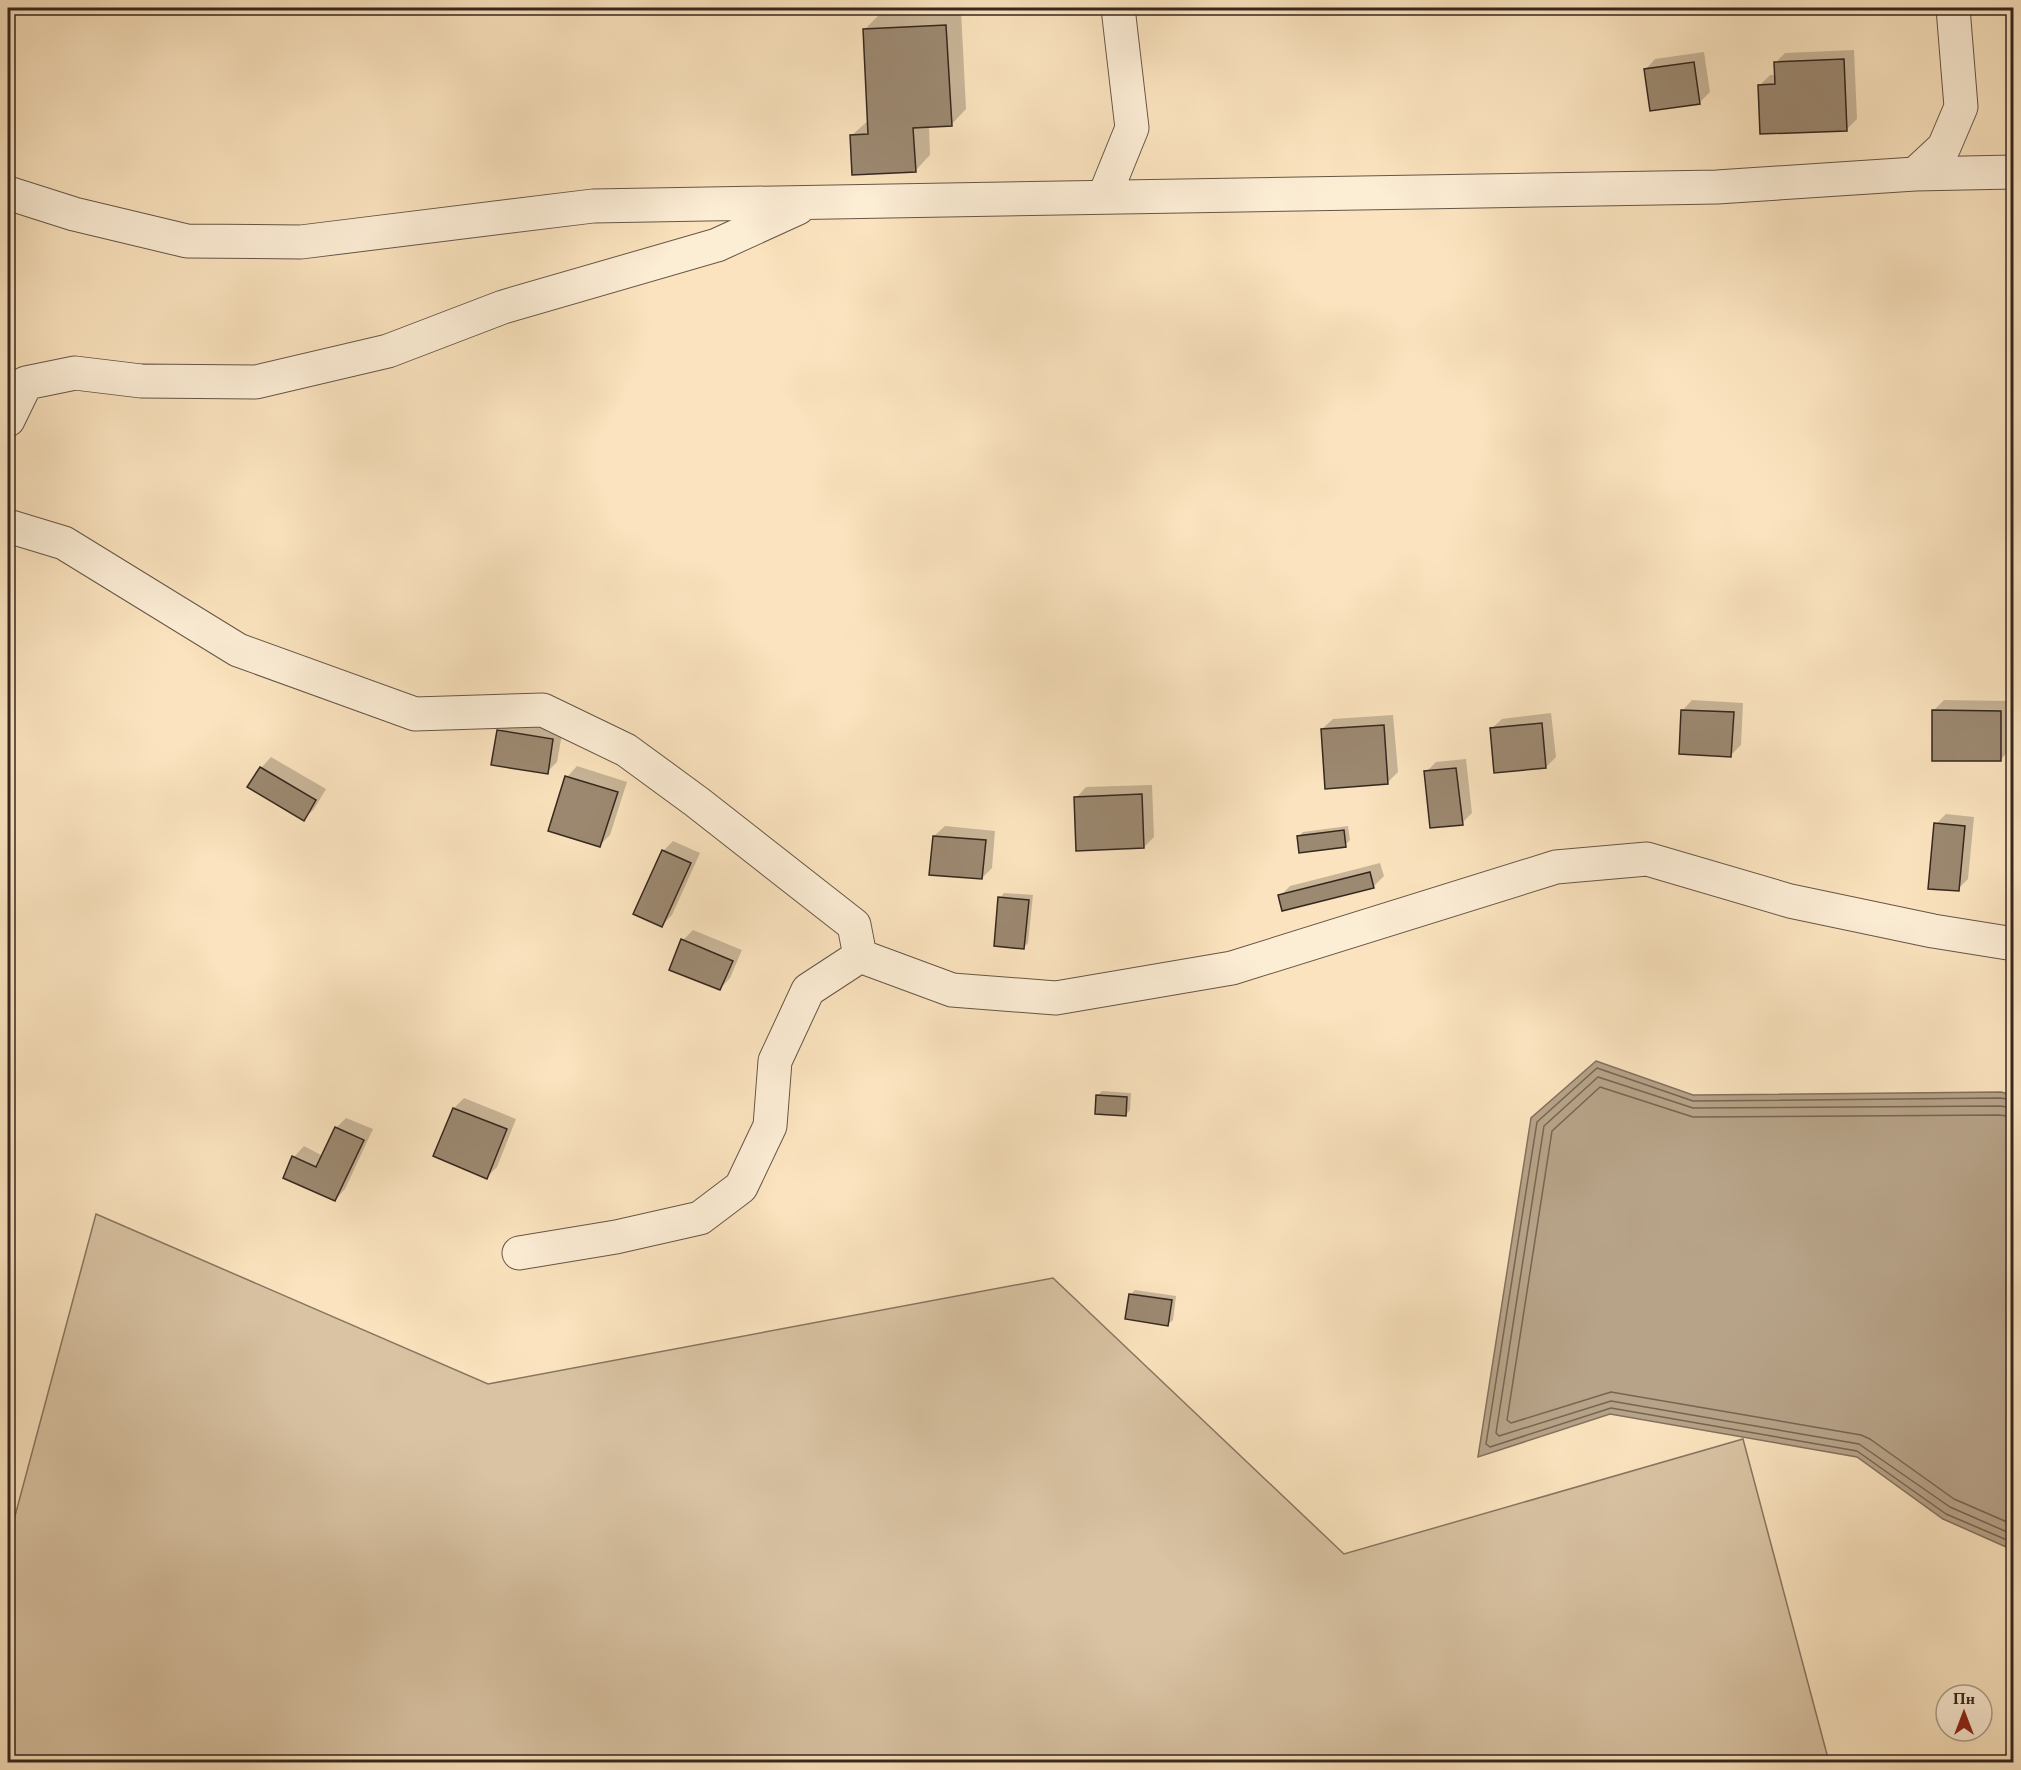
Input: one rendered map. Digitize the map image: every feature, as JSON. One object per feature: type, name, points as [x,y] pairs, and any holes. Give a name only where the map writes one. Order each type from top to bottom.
[{"type":"street","points":[[1104,197],[1132,128],[1118,8]]},
{"type":"street","points":[[1914,174],[1944,147],[1961,107],[1953,8]]},
{"type":"street","points":[[8,193],[74,214],[187,241],[302,242],[593,206],[1717,187],[1914,174],[2013,172]]},
{"type":"street","points":[[8,420],[26,383],[75,373],[141,381],[256,382],[388,351],[503,307],[717,245],[810,202]]},
{"type":"street","points":[[8,526],[64,543],[238,650],[415,714],[543,710],[626,750],[697,802],[854,925],[860,956]]},
{"type":"street","points":[[860,956],[952,990],[1056,998],[1232,968],[1556,867],[1647,859],[1790,901],[1934,931],[2013,944]]},
{"type":"street","points":[[519,1253],[616,1237],[700,1218],[741,1187],[770,1126],[775,1061],[808,990],[860,956]]},
{"type":"shaded area","points":[[96,1214],[488,1384],[1053,1278],[1344,1554],[1743,1439],[1829,1762],[8,1762],[8,1542]]},
{"type":"water","points":[[1596,1061],[1693,1095],[2001,1092],[2013,1095],[2013,1550],[1943,1519],[1857,1457],[1610,1414],[1478,1457],[1531,1118]]},
{"type":"building","points":[[946,25],[952,126],[913,128],[916,172],[852,175],[850,135],[868,134],[863,29]]},
{"type":"building","points":[[1844,59],[1847,131],[1760,134],[1758,85],[1775,84],[1774,62]]},
{"type":"building","points":[[1694,62],[1700,104],[1650,111],[1644,69]]},
{"type":"building","points":[[1681,710],[1734,712],[1731,757],[1679,754]]},
{"type":"building","points":[[1932,710],[2001,711],[2001,761],[1932,761]]},
{"type":"building","points":[[1542,723],[1546,768],[1494,773],[1490,728]]},
{"type":"building","points":[[1384,725],[1388,784],[1325,789],[1321,729]]},
{"type":"building","points":[[497,730],[553,739],[548,774],[491,765]]},
{"type":"building","points":[[260,767],[316,800],[304,821],[247,787]]},
{"type":"building","points":[[1456,768],[1463,825],[1430,828],[1424,771]]},
{"type":"building","points":[[565,776],[618,792],[600,847],[548,831]]},
{"type":"building","points":[[1142,794],[1144,848],[1076,851],[1074,797]]},
{"type":"building","points":[[1934,823],[1965,826],[1959,891],[1928,889]]},
{"type":"building","points":[[1344,830],[1346,847],[1299,853],[1297,836]]},
{"type":"building","points":[[933,836],[986,840],[982,879],[929,875]]},
{"type":"building","points":[[662,850],[691,863],[662,927],[633,914]]},
{"type":"building","points":[[1370,872],[1374,888],[1282,911],[1278,895]]},
{"type":"building","points":[[998,897],[1029,900],[1024,949],[994,946]]},
{"type":"building","points":[[681,939],[733,961],[720,990],[669,970]]},
{"type":"building","points":[[1096,1095],[1127,1097],[1126,1116],[1095,1114]]},
{"type":"building","points":[[453,1108],[507,1129],[487,1179],[433,1156]]},
{"type":"building","points":[[335,1127],[364,1140],[335,1201],[283,1178],[292,1156],[316,1167]]},
{"type":"building","points":[[1129,1294],[1172,1300],[1168,1326],[1125,1319]]}]
